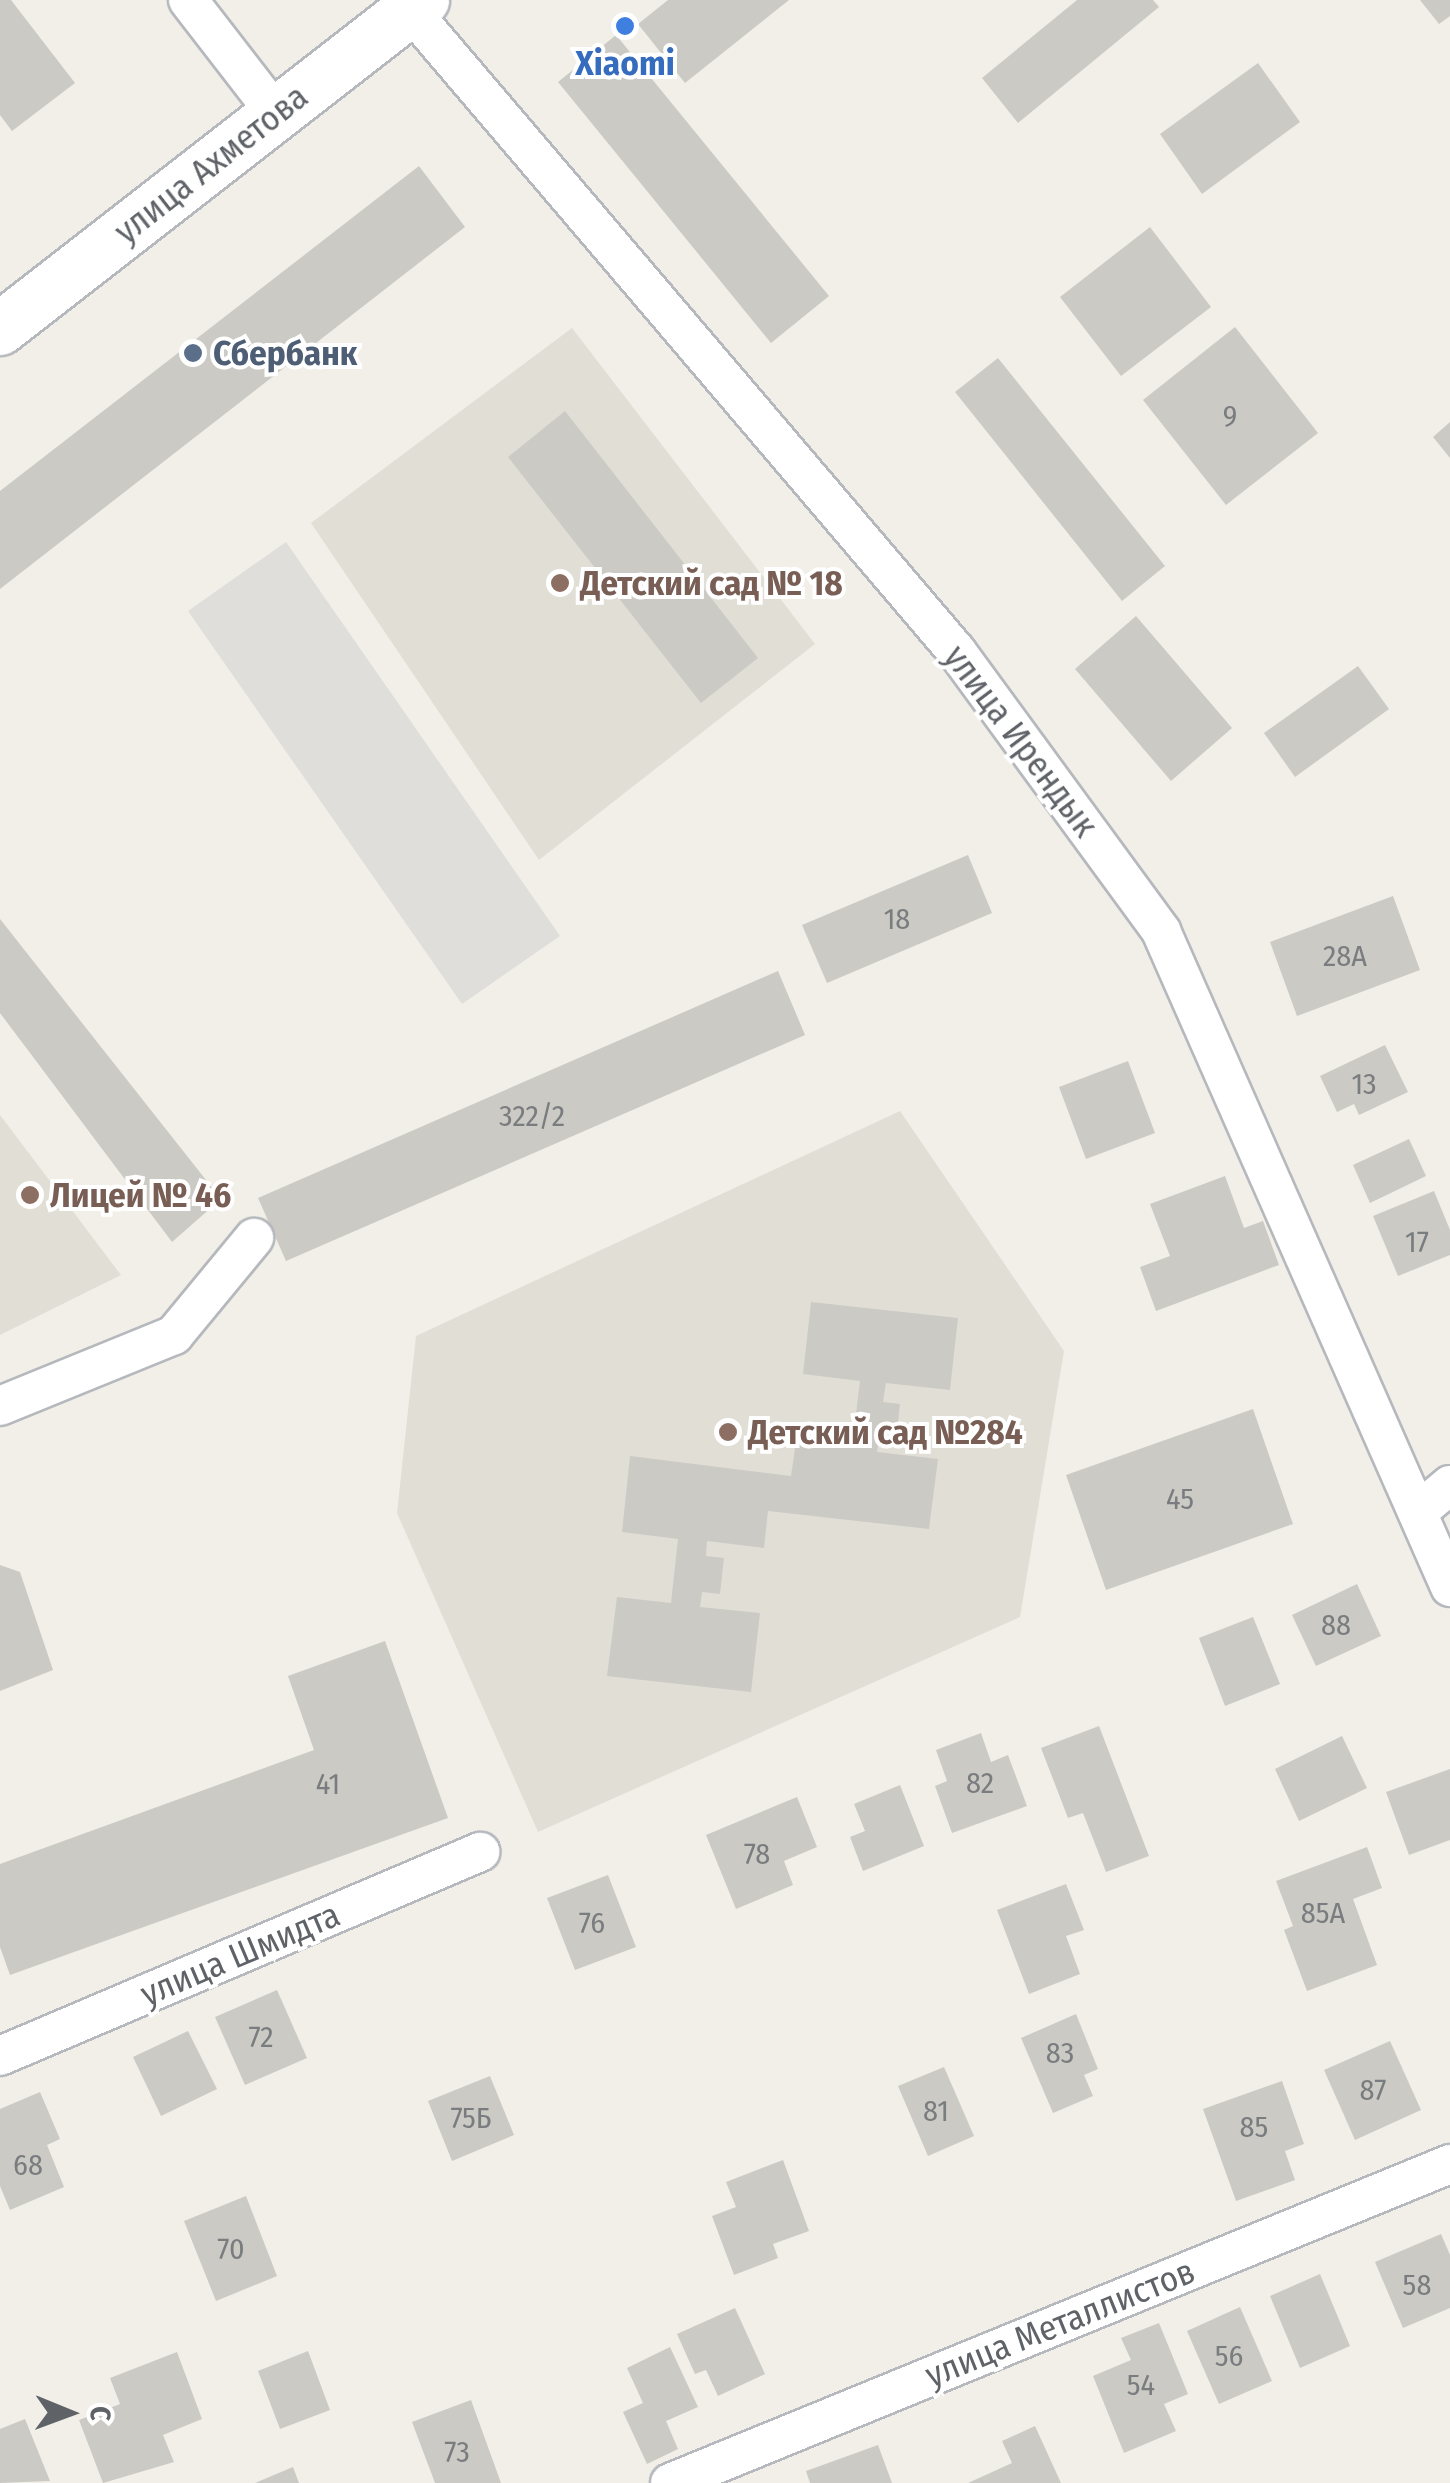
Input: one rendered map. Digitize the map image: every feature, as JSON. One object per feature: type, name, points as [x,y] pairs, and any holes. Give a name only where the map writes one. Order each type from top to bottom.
[{"type":"main road","name":"улица Ахметова","points":[[0,328],[417,5]]},
{"type":"street","points":[[188,0],[276,114]]},
{"type":"street","name":"улица Ирендык","points":[[417,5],[957,652],[1162,931],[1420,1510],[1450,1587]]},
{"type":"street","points":[[0,1406],[174,1335],[254,1238]]},
{"type":"street","points":[[1420,1510],[1450,1485]]},
{"type":"street","name":"улица Шмидта","points":[[0,2056],[480,1852]]},
{"type":"street","name":"улица Металлистов","points":[[670,2483],[1450,2164]]},
{"type":"shaded area","name":"Детский сад № 18","points":[[572,328],[815,644],[539,860],[311,523]]},
{"type":"shaded area","points":[[286,542],[560,936],[462,1004],[188,611]]},
{"type":"shaded area","name":"Детский сад №284","points":[[900,1111],[1064,1351],[1020,1617],[538,1832],[397,1513],[416,1336]]},
{"type":"shaded area","name":"Лицей № 46","points":[[0,1115],[121,1275],[0,1335]]},
{"type":"building","points":[[0,0],[11,0],[75,83],[12,131],[0,115]]},
{"type":"building","points":[[668,0],[789,0],[685,83],[638,24]]},
{"type":"building","points":[[1077,0],[1153,0],[1159,7],[1018,123],[982,78]]},
{"type":"building","points":[[1420,0],[1450,0],[1450,16],[1439,24]]},
{"type":"building","points":[[616,35],[829,296],[771,343],[558,82]]},
{"type":"building","points":[[1258,63],[1300,122],[1202,194],[1160,134]]},
{"type":"building","points":[[419,166],[465,227],[0,589],[0,491]]},
{"type":"building","points":[[1150,227],[1211,307],[1121,376],[1060,297]]},
{"type":"building","points":[[1235,327],[1318,433],[1226,505],[1143,400]]},
{"type":"building","points":[[998,358],[1165,566],[1122,601],[955,392]]},
{"type":"building","points":[[565,411],[758,658],[701,703],[508,457]]},
{"type":"building","points":[[1450,422],[1450,458],[1433,437]]},
{"type":"building","points":[[1136,616],[1232,728],[1171,781],[1075,669]]},
{"type":"building","points":[[1358,666],[1389,709],[1295,777],[1264,733]]},
{"type":"building","points":[[968,855],[992,913],[827,983],[802,925]]},
{"type":"building","points":[[1393,896],[1420,970],[1297,1016],[1270,942]]},
{"type":"building","points":[[0,919],[221,1199],[172,1242],[0,1013]]},
{"type":"building","points":[[778,971],[805,1035],[286,1261],[258,1198]]},
{"type":"building","points":[[1385,1045],[1408,1092],[1359,1115],[1354,1104],[1337,1112],[1320,1076]]},
{"type":"building","points":[[1128,1061],[1155,1133],[1086,1159],[1059,1087]]},
{"type":"building","points":[[1409,1139],[1426,1176],[1370,1203],[1353,1165]]},
{"type":"building","points":[[1225,1176],[1244,1228],[1263,1221],[1279,1265],[1156,1311],[1140,1267],[1170,1256],[1150,1204]]},
{"type":"building","points":[[1434,1191],[1450,1230],[1450,1255],[1398,1276],[1373,1216]]},
{"type":"building","points":[[811,1302],[958,1318],[950,1390],[886,1383],[883,1402],[900,1404],[896,1440],[879,1438],[877,1452],[938,1459],[929,1529],[768,1511],[764,1548],[707,1541],[706,1556],[724,1558],[720,1594],[702,1592],[700,1607],[760,1613],[751,1692],[607,1676],[617,1597],[671,1603],[678,1539],[622,1532],[630,1456],[791,1476],[796,1441],[852,1447],[860,1381],[803,1374]]},
{"type":"building","points":[[1253,1409],[1293,1524],[1106,1590],[1066,1475]]},
{"type":"building","points":[[0,1565],[20,1572],[53,1670],[0,1691]]},
{"type":"building","points":[[1357,1584],[1381,1636],[1316,1666],[1292,1615]]},
{"type":"building","points":[[1253,1617],[1280,1684],[1225,1706],[1199,1638]]},
{"type":"building","points":[[385,1641],[448,1818],[10,1975],[0,1947],[0,1864],[314,1750],[288,1676]]},
{"type":"building","points":[[1099,1726],[1149,1856],[1106,1872],[1083,1813],[1068,1818],[1041,1748]]},
{"type":"building","points":[[981,1733],[991,1762],[1008,1755],[1027,1806],[952,1833],[935,1786],[947,1781],[936,1750]]},
{"type":"building","points":[[1342,1736],[1367,1788],[1299,1821],[1275,1769]]},
{"type":"building","points":[[1450,1769],[1450,1840],[1409,1855],[1386,1792]]},
{"type":"building","points":[[900,1785],[924,1846],[863,1871],[850,1837],[865,1831],[854,1804]]},
{"type":"building","points":[[797,1797],[817,1847],[784,1861],[793,1885],[736,1909],[706,1835]]},
{"type":"building","points":[[1367,1847],[1382,1888],[1353,1899],[1377,1965],[1307,1991],[1284,1930],[1293,1926],[1276,1881]]},
{"type":"building","points":[[608,1875],[636,1947],[575,1970],[547,1898]]},
{"type":"building","points":[[1066,1884],[1084,1930],[1066,1936],[1080,1974],[1029,1994],[997,1910]]},
{"type":"building","points":[[277,1990],[307,2058],[245,2085],[215,2017]]},
{"type":"building","points":[[1076,2014],[1098,2069],[1084,2075],[1093,2096],[1053,2113],[1021,2038]]},
{"type":"building","points":[[188,2031],[217,2089],[161,2116],[133,2057]]},
{"type":"building","points":[[1390,2041],[1421,2110],[1355,2140],[1324,2070]]},
{"type":"building","points":[[944,2067],[974,2136],[928,2156],[898,2086]]},
{"type":"building","points":[[490,2076],[514,2135],[452,2161],[428,2101]]},
{"type":"building","points":[[1282,2081],[1304,2144],[1285,2151],[1295,2180],[1236,2201],[1203,2109]]},
{"type":"building","points":[[40,2092],[60,2139],[47,2145],[64,2187],[10,2210],[0,2186],[0,2109]]},
{"type":"building","points":[[783,2160],[809,2231],[773,2244],[778,2258],[734,2275],[712,2216],[736,2207],[726,2182]]},
{"type":"building","points":[[246,2196],[277,2276],[216,2301],[184,2221]]},
{"type":"building","points":[[1441,2234],[1450,2255],[1450,2308],[1403,2328],[1375,2262]]},
{"type":"building","points":[[1320,2274],[1350,2346],[1300,2368],[1270,2296]]},
{"type":"building","points":[[1240,2307],[1272,2381],[1219,2404],[1187,2331]]},
{"type":"building","points":[[735,2308],[765,2374],[718,2396],[706,2370],[695,2374],[677,2334]]},
{"type":"building","points":[[1159,2323],[1188,2394],[1164,2404],[1176,2431],[1124,2453],[1093,2376],[1131,2360],[1121,2338]]},
{"type":"building","points":[[670,2347],[698,2407],[666,2421],[678,2449],[647,2464],[623,2412],[643,2403],[627,2368]]},
{"type":"building","points":[[308,2351],[330,2410],[280,2429],[258,2371]]},
{"type":"building","points":[[177,2352],[202,2419],[163,2435],[174,2462],[103,2483],[79,2420],[120,2404],[110,2378]]},
{"type":"building","points":[[471,2400],[501,2483],[435,2483],[412,2422]]},
{"type":"building","points":[[25,2419],[50,2481],[0,2483],[0,2429]]},
{"type":"building","points":[[1035,2426],[1061,2483],[968,2483],[1012,2463],[1002,2441]]},
{"type":"building","points":[[878,2445],[892,2483],[810,2483],[806,2471]]},
{"type":"building","points":[[293,2467],[299,2483],[255,2483]]},
{"type":"place","name":"Xiaomi","points":[[625,26]]},
{"type":"place","name":"Сбербанк","points":[[193,353]]},
{"type":"place","name":"Детский сад № 18","points":[[560,583]]},
{"type":"place","name":"Лицей № 46","points":[[30,1195]]},
{"type":"place","name":"Детский сад №284","points":[[728,1432]]}]
